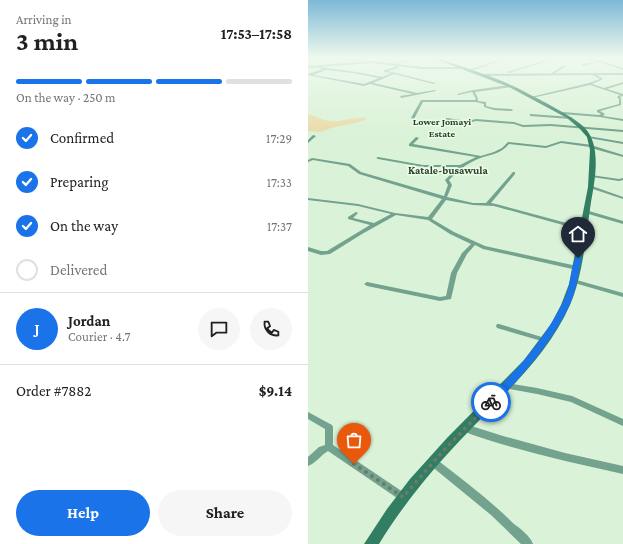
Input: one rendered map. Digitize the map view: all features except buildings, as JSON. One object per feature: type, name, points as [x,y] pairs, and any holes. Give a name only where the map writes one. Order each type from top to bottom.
[{"type":"main road","points":[[371,544],[381,527],[403,497],[433,462],[507,386],[545,340],[568,299],[577,268],[591,188],[591,143],[582,128],[571,118],[501,82]]},
{"type":"street","points":[[350,82],[364,85],[370,83],[416,94]]},
{"type":"street","points":[[532,97],[593,82]]},
{"type":"street","points":[[604,89],[623,83]]},
{"type":"street","points":[[590,84],[622,95],[618,97],[620,99],[620,104],[598,110],[603,114],[600,116]]},
{"type":"street","points":[[458,94],[510,86]]},
{"type":"street","points":[[400,97],[435,91]]},
{"type":"street","points":[[473,91],[477,99],[476,102]]},
{"type":"street","points":[[413,118],[422,101],[476,102],[485,103],[485,106],[489,108],[511,110]]},
{"type":"street","points":[[563,113],[600,116],[623,120]]},
{"type":"street","points":[[531,115],[571,118]]},
{"type":"street","points":[[446,119],[468,122],[476,120],[514,123],[523,126],[550,125],[623,131]]},
{"type":"street","points":[[308,142],[314,136]]},
{"type":"street","points":[[417,138],[410,145],[481,157]]},
{"type":"street","points":[[429,219],[438,209],[450,190],[448,180],[461,166],[481,157],[495,153],[503,149],[508,143],[546,147],[556,143],[565,142],[623,143]]},
{"type":"street","points":[[591,143],[623,156]]},
{"type":"street","points":[[378,158],[423,166],[461,166]]},
{"type":"street","points":[[308,161],[312,159],[349,165],[360,173],[444,198],[513,210],[583,229]]},
{"type":"street","points":[[487,205],[514,172]]},
{"type":"street","points":[[592,176],[619,180],[622,179]]},
{"type":"street","points":[[591,188],[623,198]]},
{"type":"street","points":[[308,198],[358,204],[395,214],[429,219],[452,233],[483,247],[577,268]]},
{"type":"street","points":[[587,212],[623,223]]},
{"type":"street","points":[[356,213],[350,218],[374,225]]},
{"type":"street","points":[[308,249],[321,253],[328,253],[395,214]]},
{"type":"street","points":[[367,284],[440,299],[449,298],[454,273],[465,253],[475,243]]},
{"type":"street","points":[[573,281],[623,294]]},
{"type":"street","points":[[499,326],[545,340]]},
{"type":"street","points":[[507,386],[572,399],[623,423]]},
{"type":"street","points":[[308,415],[329,427],[329,447]]},
{"type":"street","points":[[465,428],[557,455],[623,470]]},
{"type":"street","points":[[308,462],[322,450],[329,447]]},
{"type":"street","points":[[329,447],[403,497]]},
{"type":"street","points":[[433,462],[488,506],[528,544]]},
{"type":"shaded area","points":[[308,115],[334,121],[367,118],[359,122],[322,132],[308,131]]},
{"type":"way so far","points":[[354,464],[403,497],[443,451],[491,402]]},
{"type":"district","name":"Lower Jomayi Estate","points":[[442,126]]},
{"type":"district","name":"Katale-busawula","points":[[448,170]]},
{"type":"route","points":[[491,402],[507,386],[545,340],[568,299],[573,284],[578,258]]}]
